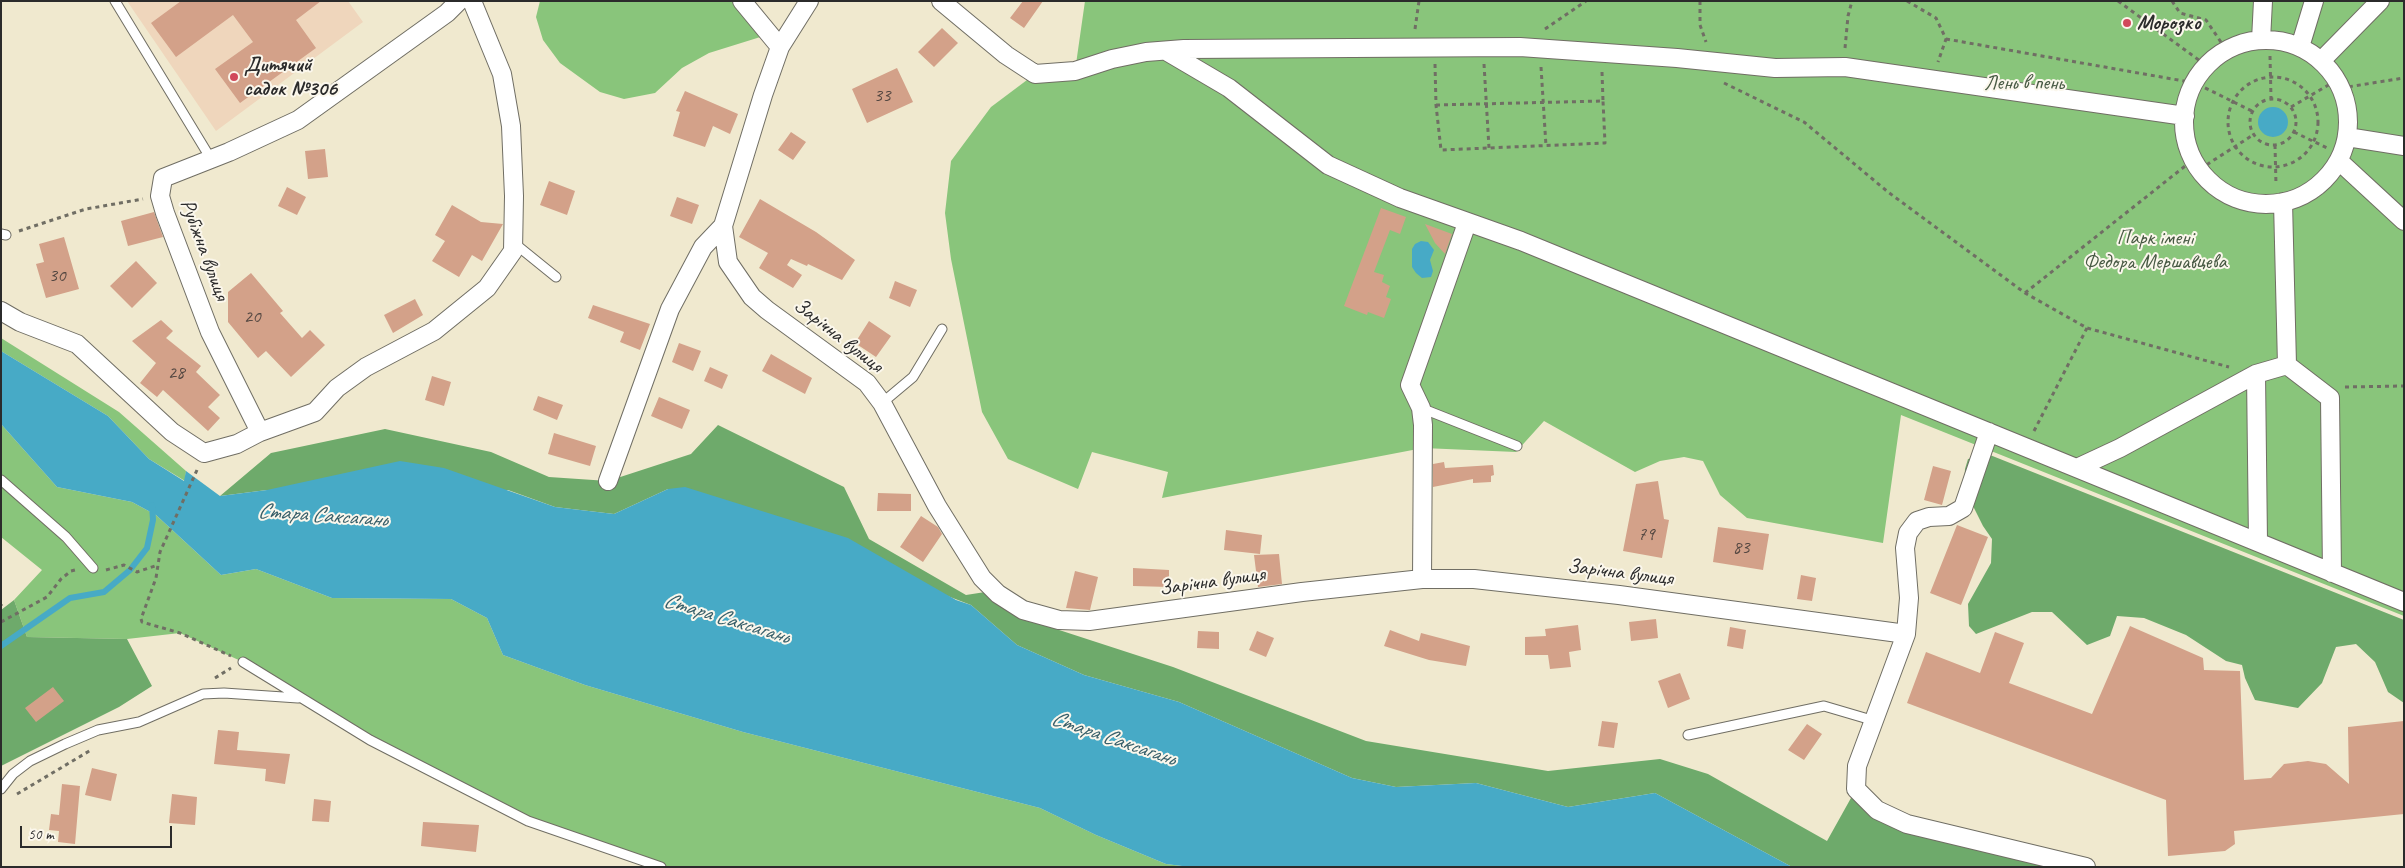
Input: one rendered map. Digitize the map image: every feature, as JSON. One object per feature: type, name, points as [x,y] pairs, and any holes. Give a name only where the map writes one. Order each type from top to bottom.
[{"type":"street","name":"Рубіжна вулиця","points":[[260,432],[210,332],[160,196],[163,178],[212,159],[298,120],[447,13],[459,1]]},
{"type":"street","points":[[1,312],[20,322],[77,344],[172,432],[204,453],[237,444],[260,432],[315,412],[337,388],[366,367],[434,331],[487,288],[509,258],[514,243],[511,126],[502,74],[472,1]]},
{"type":"street","points":[[742,1],[780,47]]},
{"type":"street","name":"Зарічна вулиця","points":[[809,1],[780,47],[723,226],[728,262],[752,297],[867,383],[882,403],[936,506],[982,578],[1004,598],[1023,610],[1074,622],[1117,618],[1302,592],[1422,579],[1474,579],[1619,595],[1906,634]]},
{"type":"street","points":[[942,1],[1006,55],[1035,74],[1075,71],[1112,59],[1166,51],[1412,46],[1539,48],[1775,68],[1845,66],[2185,116]]},
{"type":"street","points":[[2263,1],[2265,40]]},
{"type":"street","points":[[2300,47],[2314,1]]},
{"type":"street","points":[[2321,61],[2380,1]]},
{"type":"street","points":[[2265,40],[2300,47],[2321,61],[2339,84],[2348,112],[2347,137],[2340,158],[2328,175],[2315,188],[2300,197],[2280,203],[2257,203],[2238,199],[2213,184],[2197,164],[2186,138],[2185,116],[2195,82],[2207,66],[2227,50],[2243,44],[2265,40]]},
{"type":"street","points":[[1166,51],[1229,88],[1328,165],[1400,198],[1521,242],[2404,602]]},
{"type":"street","points":[[2347,137],[2404,146]]},
{"type":"street","points":[[2340,158],[2404,220]]},
{"type":"street","points":[[2280,203],[2287,365]]},
{"type":"street","points":[[1422,579],[1421,408],[1410,385],[1467,222]]},
{"type":"street","name":"Зарічна вулиця","points":[[608,481],[670,309],[703,247],[723,226]]},
{"type":"street","points":[[2077,468],[2120,448],[2256,374],[2287,365]]},
{"type":"street","points":[[2287,365],[2330,398],[2332,573]]},
{"type":"street","points":[[2256,374],[2258,542]]},
{"type":"street","points":[[1989,432],[1963,508],[1949,516],[1929,517],[1917,521],[1908,533],[1905,548],[1909,598],[1906,634],[1876,721],[1857,766],[1856,789],[1877,810],[1907,824],[2086,867]]},
{"type":"lane","points":[[115,1],[212,159]]},
{"type":"lane","points":[[514,243],[556,277]]},
{"type":"lane","points":[[882,403],[912,377],[942,329]]},
{"type":"lane","points":[[1421,408],[1517,446]]},
{"type":"lane","points":[[1,480],[66,537],[93,568]]},
{"type":"lane","points":[[243,662],[370,740],[528,820],[661,867]]},
{"type":"lane","points":[[1,789],[12,774],[30,761],[65,744],[98,730],[139,722],[203,694],[224,693],[299,698]]},
{"type":"lane","points":[[1688,735],[1824,706],[1876,721]]},
{"type":"path","points":[[1412,46],[1419,1]]},
{"type":"path","points":[[1544,30],[1586,1]]},
{"type":"path","points":[[1700,1],[1700,25],[1705,40],[1714,53],[1727,63]]},
{"type":"path","points":[[1845,66],[1848,16],[1852,1]]},
{"type":"path","points":[[1907,1],[1936,18],[1946,39],[1932,79]]},
{"type":"path","points":[[2118,1],[2207,66]]},
{"type":"path","points":[[2172,1],[2180,13],[2206,20],[2227,50]]},
{"type":"path","points":[[1946,39],[2195,82],[2252,111]]},
{"type":"path","points":[[2265,40],[2271,98]]},
{"type":"path","points":[[1432,46],[1441,150],[1605,144],[1602,52]]},
{"type":"path","points":[[1483,46],[1489,148]]},
{"type":"path","points":[[1539,48],[1546,146]]},
{"type":"path","points":[[2270,76],[2293,81],[2310,96],[2318,118],[2314,141],[2298,159],[2276,167],[2252,162],[2235,147],[2227,124],[2232,101],[2248,84],[2270,76]]},
{"type":"path","points":[[2291,107],[2310,96],[2339,84],[2404,78]]},
{"type":"path","points":[[1717,80],[1804,122],[1888,192],[2025,293],[2086,328],[2256,374]]},
{"type":"path","points":[[2271,98],[2278,99],[2291,107],[2296,124],[2294,132],[2283,144],[2275,145],[2259,141],[2253,135],[2250,127],[2252,111],[2256,104],[2271,98]]},
{"type":"path","points":[[1436,105],[1603,101]]},
{"type":"path","points":[[2294,132],[2314,141],[2340,158]]},
{"type":"path","points":[[2025,293],[2197,164],[2235,147],[2253,135]]},
{"type":"path","points":[[2275,145],[2280,203]]},
{"type":"path","points":[[4,234],[86,209],[160,196]]},
{"type":"path","points":[[2026,447],[2086,328]]},
{"type":"path","points":[[2339,386],[2404,386]]},
{"type":"path","points":[[204,453],[160,552],[156,578],[141,619],[142,622],[180,632],[243,662]]},
{"type":"path","points":[[1,622],[47,597],[71,571],[93,568],[107,570],[124,565],[137,572],[158,565]]},
{"type":"shaded area","name":"Дитячий садок №306","points":[[127,1],[348,1],[363,22],[216,131]]},
{"type":"green space","points":[[540,1],[742,1],[770,34],[709,53],[682,68],[655,93],[624,99],[600,92],[560,63],[543,40],[536,17]]},
{"type":"green space","name":"Парк імені Федора Мершавцева","points":[[1085,1],[2404,1],[2404,616],[1901,415],[1883,543],[1747,518],[1720,495],[1703,461],[1684,457],[1660,461],[1635,472],[1544,421],[1516,452],[1423,448],[1162,498],[1168,472],[1092,452],[1078,489],[1008,459],[982,412],[951,259],[945,213],[951,161],[991,107],[1035,74],[1075,71]]},
{"type":"green space","points":[[1,338],[119,412],[186,471],[185,481],[149,459],[108,416],[1,351]]},
{"type":"green space","points":[[1,424],[57,487],[132,502],[156,515],[221,575],[256,569],[332,598],[451,599],[487,618],[503,655],[585,685],[743,732],[1040,808],[1096,835],[1166,864],[1190,867],[661,867],[528,821],[414,763],[243,662],[180,633],[127,639],[27,637],[14,600],[42,570],[1,537]]},
{"type":"green space","points":[[718,425],[844,487],[869,539],[966,595],[998,590],[1053,628],[1173,667],[1366,741],[1548,771],[1660,759],[1708,774],[1827,841],[1856,789],[1877,810],[2086,867],[1792,867],[1655,793],[1568,807],[1476,783],[1396,787],[1352,778],[1179,702],[1084,675],[1017,645],[971,605],[668,489],[614,514],[555,507],[508,490],[267,490],[220,496],[271,453],[385,429],[491,452],[549,477],[608,481],[691,454]]},
{"type":"green space","points":[[1990,455],[2404,620],[2404,703],[2388,692],[2375,662],[2356,644],[2336,647],[2322,683],[2298,708],[2255,700],[2245,678],[2242,665],[2226,661],[2186,635],[2144,618],[2117,616],[2110,636],[2087,645],[2052,612],[2032,612],[1976,634],[1969,626],[1968,604],[1991,563],[1992,539],[1983,526],[1964,488],[1965,469],[1968,459]]},
{"type":"green space","points":[[14,600],[27,637],[127,639],[152,686],[119,707],[1,766],[1,610]]},
{"type":"water","points":[[2273,107],[2284,111],[2288,122],[2284,133],[2273,137],[2262,133],[2258,122],[2262,111]]},
{"type":"water","points":[[1421,241],[1428,242],[1434,250],[1430,260],[1433,271],[1431,277],[1422,278],[1412,267],[1412,249],[1415,244]]},
{"type":"water","name":"Стара Саксагань","points":[[1,351],[108,416],[149,459],[184,481],[186,471],[220,496],[267,490],[400,461],[444,468],[555,507],[614,514],[668,489],[685,487],[848,538],[956,600],[971,605],[1017,645],[1084,675],[1179,702],[1352,778],[1396,787],[1476,783],[1568,807],[1655,793],[1792,867],[1190,867],[1166,864],[1096,835],[1040,808],[743,732],[585,685],[503,655],[487,618],[451,599],[332,598],[256,569],[221,575],[156,515],[132,502],[57,487],[1,424]]},
{"type":"building","points":[[181,1],[321,1],[296,20],[316,48],[240,103],[215,69],[253,42],[233,15],[176,57],[151,23]]},
{"type":"building","points":[[1023,1],[1043,1],[1024,28],[1010,18]]},
{"type":"building","points":[[942,28],[958,43],[934,67],[918,52]]},
{"type":"building","points":[[897,68],[913,102],[867,123],[852,89]]},
{"type":"building","points":[[685,91],[738,114],[730,134],[713,126],[705,147],[673,136],[680,112],[676,111]]},
{"type":"building","points":[[791,132],[806,142],[793,160],[778,150]]},
{"type":"building","points":[[325,149],[328,177],[308,179],[305,151]]},
{"type":"building","points":[[549,181],[575,191],[567,215],[540,205]]},
{"type":"building","points":[[287,187],[306,197],[297,215],[278,206]]},
{"type":"building","points":[[677,197],[699,205],[692,224],[670,216]]},
{"type":"building","points":[[760,199],[816,232],[855,260],[842,280],[808,264],[807,266],[791,259],[787,265],[802,275],[793,288],[759,268],[768,253],[739,237]]},
{"type":"building","points":[[452,205],[481,222],[503,224],[482,261],[472,255],[459,277],[432,261],[445,241],[435,235]]},
{"type":"building","points":[[1381,208],[1406,217],[1400,234],[1390,230],[1374,272],[1384,275],[1382,282],[1390,286],[1386,297],[1391,299],[1384,318],[1368,312],[1367,315],[1344,306]]},
{"type":"building","points":[[154,212],[163,237],[128,246],[121,221]]},
{"type":"building","points":[[1425,224],[1452,234],[1445,254],[1435,243]]},
{"type":"building","points":[[64,237],[79,289],[46,298],[36,264],[44,262],[39,244]]},
{"type":"building","points":[[136,261],[157,283],[132,308],[110,286]]},
{"type":"building","points":[[251,273],[283,311],[280,313],[302,338],[310,330],[325,345],[291,377],[266,351],[258,358],[228,322],[228,292]]},
{"type":"building","points":[[895,281],[917,290],[910,307],[889,298]]},
{"type":"building","points":[[415,299],[423,315],[393,333],[384,315]]},
{"type":"building","points":[[593,305],[650,324],[640,350],[620,342],[624,332],[588,318]]},
{"type":"building","points":[[161,320],[173,331],[166,338],[201,366],[196,372],[220,395],[208,407],[220,418],[208,431],[163,390],[157,397],[140,383],[156,363],[132,341]]},
{"type":"building","points":[[869,321],[891,336],[876,357],[855,343]]},
{"type":"building","points":[[679,343],[701,351],[693,371],[672,362]]},
{"type":"building","points":[[771,354],[812,378],[805,394],[762,371]]},
{"type":"building","points":[[710,367],[728,375],[722,389],[704,381]]},
{"type":"building","points":[[432,376],[451,382],[444,406],[425,400]]},
{"type":"building","points":[[538,396],[563,405],[557,420],[533,410]]},
{"type":"building","points":[[659,397],[690,410],[682,429],[651,416]]},
{"type":"building","points":[[554,433],[596,446],[590,466],[548,454]]},
{"type":"building","points":[[1444,462],[1445,468],[1493,465],[1494,475],[1491,476],[1491,482],[1473,483],[1473,479],[1433,487],[1433,464]]},
{"type":"building","points":[[1933,466],[1951,471],[1942,505],[1924,500]]},
{"type":"building","points":[[1658,481],[1664,519],[1669,520],[1662,558],[1623,551],[1636,484]]},
{"type":"building","points":[[878,493],[911,494],[911,511],[877,511]]},
{"type":"building","points":[[921,516],[938,527],[942,534],[923,562],[900,547]]},
{"type":"building","points":[[1957,525],[1988,537],[1961,605],[1930,593]]},
{"type":"building","points":[[1718,527],[1769,534],[1763,570],[1713,562]]},
{"type":"building","points":[[1226,530],[1262,535],[1260,554],[1224,550]]},
{"type":"building","points":[[1279,554],[1282,584],[1258,587],[1254,555]]},
{"type":"building","points":[[1133,568],[1169,570],[1169,587],[1133,586]]},
{"type":"building","points":[[1075,571],[1098,577],[1090,610],[1066,608]]},
{"type":"building","points":[[1801,575],[1816,578],[1812,601],[1797,599]]},
{"type":"building","points":[[1656,619],[1658,638],[1631,641],[1629,622]]},
{"type":"building","points":[[1578,625],[1581,650],[1569,652],[1571,667],[1550,669],[1548,655],[1525,655],[1525,637],[1546,636],[1545,629]]},
{"type":"building","points":[[2130,626],[2203,658],[2204,670],[2240,671],[2244,780],[2271,778],[2284,764],[2308,761],[2326,764],[2349,784],[2348,727],[2404,721],[2404,814],[2234,831],[2235,844],[2225,851],[2168,856],[2166,800],[1907,703],[1926,652],[1980,673],[1995,632],[2024,643],[2009,683],[2092,714]]},
{"type":"building","points":[[1730,627],[1746,630],[1743,649],[1727,646]]},
{"type":"building","points":[[1390,630],[1419,641],[1421,633],[1470,646],[1466,666],[1429,660],[1384,646]]},
{"type":"building","points":[[1198,631],[1219,632],[1219,649],[1197,648]]},
{"type":"building","points":[[1257,631],[1274,638],[1266,657],[1249,650]]},
{"type":"building","points":[[1680,673],[1690,699],[1668,708],[1658,681]]},
{"type":"building","points":[[53,687],[64,701],[36,722],[25,708]]},
{"type":"building","points":[[1602,721],[1618,723],[1614,748],[1598,746]]},
{"type":"building","points":[[1807,724],[1822,734],[1804,760],[1788,750]]},
{"type":"building","points":[[218,730],[239,732],[237,750],[290,754],[285,784],[265,781],[266,769],[214,764]]},
{"type":"building","points":[[92,768],[117,774],[111,801],[85,795]]},
{"type":"building","points":[[62,784],[80,786],[75,844],[58,842],[59,831],[49,830],[51,814],[59,815]]},
{"type":"building","points":[[172,794],[197,797],[195,825],[169,823]]},
{"type":"building","points":[[314,799],[331,801],[329,822],[312,821]]},
{"type":"building","points":[[423,822],[479,825],[476,852],[421,846]]},
{"type":"waterway","points":[[1,646],[70,598],[104,592],[130,570],[147,548],[153,520],[152,505]]},
{"type":"place","name":"Морозко","points":[[2127,23]]},
{"type":"place","name":"Дитячий садок №306","points":[[234,77]]},
{"type":"park label","name":"Лень в пень","points":[[2024,83]]}]
